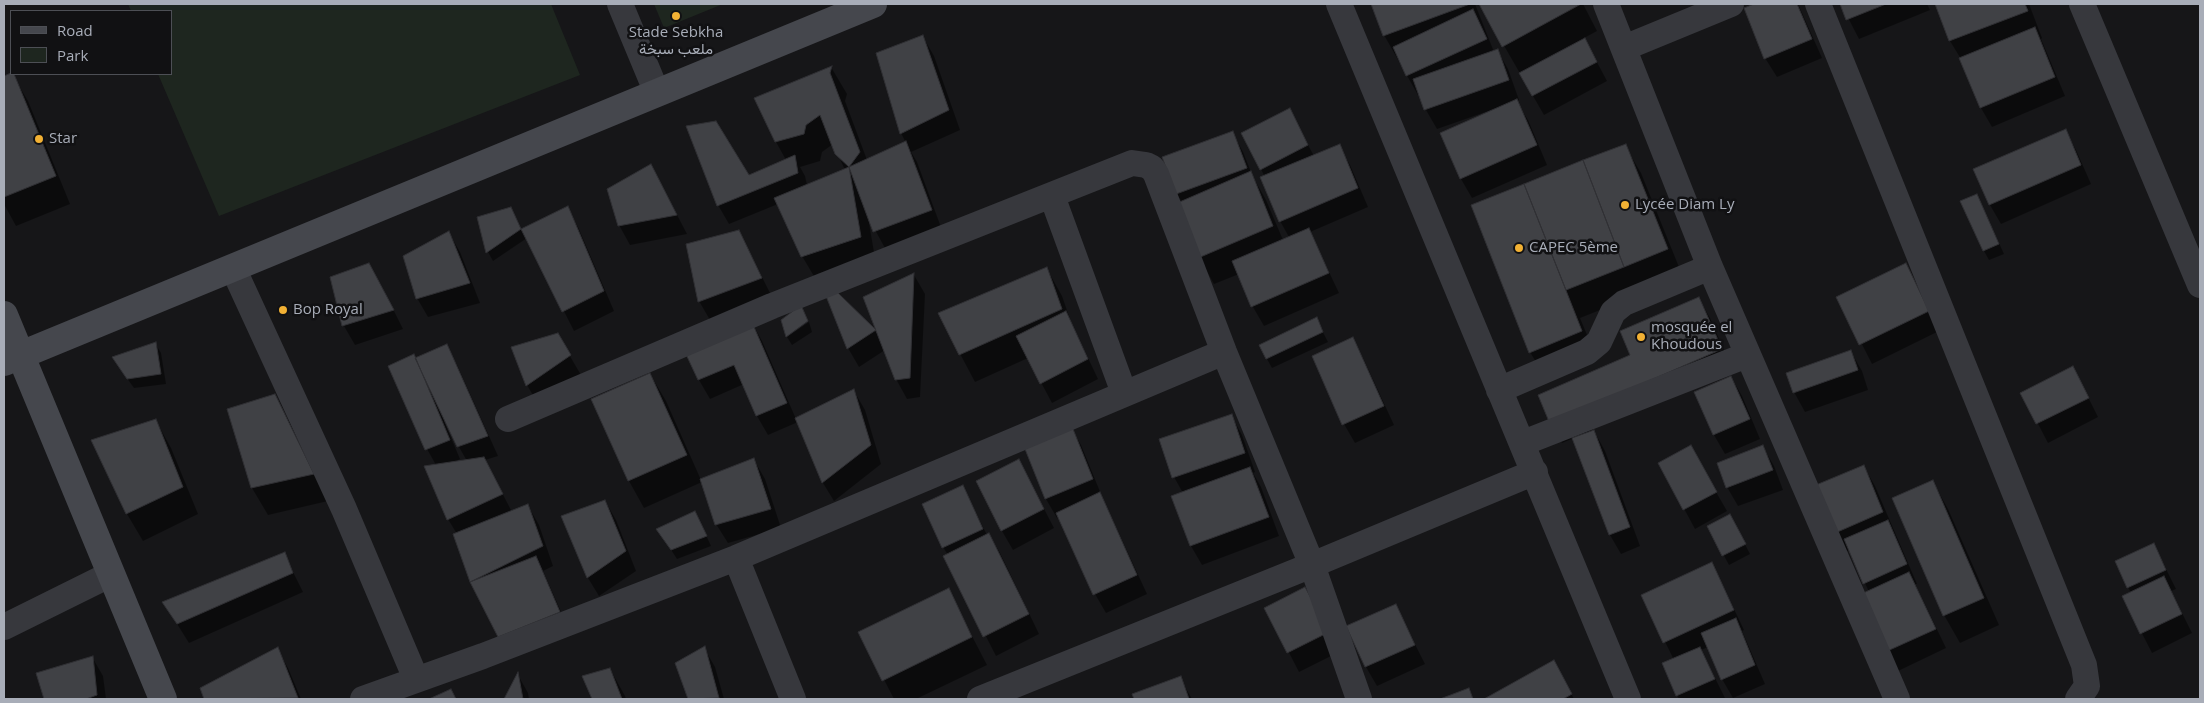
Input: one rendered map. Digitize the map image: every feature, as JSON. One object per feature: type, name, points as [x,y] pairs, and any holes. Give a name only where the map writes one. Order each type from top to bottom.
[{"type":"street","points":[[620,4],[657,93]]},
{"type":"street","points":[[12,359],[873,4]]},
{"type":"street","points":[[1339,4],[1628,699]]},
{"type":"street","points":[[1606,4],[1747,356],[1897,699]]},
{"type":"street","points":[[1624,48],[1731,4]]},
{"type":"street","points":[[1818,4],[2084,665],[2086,686],[2078,699]]},
{"type":"street","points":[[2082,4],[2200,285]]},
{"type":"street","points":[[508,418],[772,306],[1132,163],[1139,163],[1152,168],[1224,352],[1312,565],[1359,699]]},
{"type":"street","points":[[1052,196],[1124,393]]},
{"type":"street","points":[[1499,390],[1587,352],[1599,342],[1614,312],[1624,303],[1710,267]]},
{"type":"street","points":[[233,268],[344,509],[416,679]]},
{"type":"street","points":[[4,315],[12,359],[111,574],[162,699]]},
{"type":"street","points":[[363,699],[483,656],[736,558],[1224,352]]},
{"type":"street","points":[[1523,443],[1747,356]]},
{"type":"street","points":[[980,699],[1312,565],[1535,472]]},
{"type":"street","points":[[736,558],[793,699]]},
{"type":"street","points":[[4,627],[111,574]]},
{"type":"green space","points":[[128,4],[551,4],[580,75],[219,216],[158,75],[172,75],[172,10],[131,10]]},
{"type":"green space","name":"Stade Sebkha ملعب سبخة","points":[[654,4],[723,4],[664,28]]},
{"type":"building","points":[[1371,4],[1470,4],[1383,36]]},
{"type":"building","points":[[1479,4],[1581,4],[1502,47]]},
{"type":"building","points":[[1754,4],[1797,4],[1812,39],[1764,59],[1744,8]]},
{"type":"building","points":[[1840,4],[1886,4],[1846,20]]},
{"type":"building","points":[[1935,4],[2025,4],[2028,11],[1949,41]]},
{"type":"building","points":[[1473,9],[1487,39],[1406,76],[1393,47]]},
{"type":"building","points":[[2035,27],[2055,77],[1980,108],[1959,58]]},
{"type":"building","points":[[923,35],[949,110],[900,134],[876,53]]},
{"type":"building","points":[[1585,38],[1597,62],[1532,96],[1519,73]]},
{"type":"building","points":[[1498,49],[1509,80],[1424,110],[1413,79]]},
{"type":"building","points":[[832,66],[830,73],[860,152],[849,167],[835,154],[820,115],[806,125],[804,134],[775,142],[754,98]]},
{"type":"building","points":[[10,73],[14,75],[56,176],[4,197],[4,76]]},
{"type":"building","points":[[1517,99],[1537,145],[1460,179],[1440,133]]},
{"type":"building","points":[[1290,108],[1308,145],[1260,170],[1241,133]]},
{"type":"building","points":[[716,121],[749,175],[795,155],[798,173],[717,206],[686,126]]},
{"type":"building","points":[[2066,129],[2081,165],[1989,205],[1973,169]]},
{"type":"building","points":[[1233,131],[1247,168],[1176,194],[1162,157]]},
{"type":"building","points":[[906,141],[932,210],[873,232],[849,167]]},
{"type":"building","points":[[1340,144],[1358,188],[1279,222],[1260,177]]},
{"type":"building","name":"Lycée Diam Ly","points":[[1626,144],[1668,249],[1624,267],[1583,160]]},
{"type":"building","points":[[1583,160],[1624,267],[1566,290],[1524,184]]},
{"type":"building","points":[[651,164],[677,215],[618,226],[607,189]]},
{"type":"building","points":[[849,167],[861,237],[801,257],[774,198]]},
{"type":"building","points":[[1251,171],[1273,226],[1198,258],[1175,204]]},
{"type":"building","name":"CAPEC 5ème","points":[[1524,184],[1582,331],[1529,353],[1471,205]]},
{"type":"building","points":[[1977,194],[1999,244],[1983,251],[1960,201]]},
{"type":"building","points":[[568,206],[604,291],[562,312],[521,229]]},
{"type":"building","points":[[511,207],[521,229],[486,253],[477,217]]},
{"type":"building","points":[[1309,228],[1329,273],[1251,307],[1232,261]]},
{"type":"building","points":[[739,230],[762,278],[698,302],[686,244]]},
{"type":"building","points":[[449,231],[470,283],[416,299],[403,256]]},
{"type":"building","points":[[369,263],[394,310],[342,326],[330,277]]},
{"type":"building","points":[[1906,263],[1929,311],[1859,345],[1836,297]]},
{"type":"building","points":[[1047,267],[1062,309],[959,355],[938,313]]},
{"type":"building","points":[[914,273],[910,378],[895,380],[863,297]]},
{"type":"building","points":[[837,292],[876,330],[847,349],[826,296]]},
{"type":"building","points":[[1699,297],[1722,349],[1550,424],[1538,395],[1630,355],[1620,331]]},
{"type":"building","points":[[801,305],[808,321],[786,337],[781,320]]},
{"type":"building","points":[[1066,311],[1088,359],[1040,384],[1016,336]]},
{"type":"building","points":[[1317,317],[1323,332],[1266,359],[1259,345]]},
{"type":"building","points":[[751,320],[787,403],[756,416],[734,365],[698,380],[684,350]]},
{"type":"building","points":[[558,333],[571,355],[526,386],[511,347]]},
{"type":"building","points":[[1353,337],[1384,406],[1342,425],[1312,356]]},
{"type":"building","points":[[156,342],[161,374],[127,379],[112,357]]},
{"type":"building","points":[[447,344],[488,436],[457,447],[415,358]]},
{"type":"building","points":[[1851,350],[1858,370],[1793,393],[1786,373]]},
{"type":"building","points":[[414,354],[450,440],[425,450],[388,366]]},
{"type":"building","points":[[2073,366],[2089,398],[2036,424],[2020,393]]},
{"type":"building","points":[[650,373],[687,455],[628,481],[591,399]]},
{"type":"building","points":[[1731,376],[1750,419],[1713,435],[1694,392]]},
{"type":"building","points":[[854,389],[871,445],[822,483],[795,418]]},
{"type":"building","points":[[275,394],[314,474],[251,488],[227,409]]},
{"type":"building","points":[[1232,414],[1245,453],[1172,478],[1159,439]]},
{"type":"building","points":[[156,419],[183,487],[126,514],[91,440]]},
{"type":"building","points":[[1071,424],[1093,479],[1045,499],[1023,444]]},
{"type":"building","points":[[1594,430],[1630,527],[1609,535],[1572,438]]},
{"type":"building","points":[[1691,445],[1717,492],[1683,510],[1658,463]]},
{"type":"building","points":[[1763,445],[1773,470],[1726,488],[1717,463]]},
{"type":"building","points":[[484,457],[503,494],[447,520],[424,466]]},
{"type":"building","points":[[754,458],[771,509],[715,525],[700,479]]},
{"type":"building","points":[[1019,459],[1044,509],[1001,531],[976,481]]},
{"type":"building","points":[[1864,465],[1883,512],[1835,533],[1816,485]]},
{"type":"building","points":[[1250,467],[1269,517],[1190,546],[1171,496]]},
{"type":"building","points":[[1933,480],[1984,598],[1943,616],[1892,498]]},
{"type":"building","points":[[963,485],[983,529],[942,548],[922,504]]},
{"type":"building","points":[[1100,492],[1137,575],[1093,595],[1056,513]]},
{"type":"building","points":[[605,500],[626,551],[587,578],[561,516]]},
{"type":"building","points":[[528,504],[543,546],[470,582],[453,534]]},
{"type":"building","points":[[695,511],[707,536],[671,550],[656,529]]},
{"type":"building","points":[[1730,514],[1746,544],[1722,556],[1707,526]]},
{"type":"building","points":[[1888,520],[1907,564],[1863,584],[1844,539]]},
{"type":"building","points":[[989,533],[1029,614],[983,637],[943,556]]},
{"type":"building","points":[[2154,543],[2166,570],[2127,588],[2115,561]]},
{"type":"building","points":[[285,552],[293,573],[177,624],[162,602]]},
{"type":"building","points":[[536,556],[560,612],[498,637],[470,582]]},
{"type":"building","points":[[1712,562],[1734,610],[1663,643],[1641,595]]},
{"type":"building","points":[[1909,572],[1936,629],[1885,652],[1859,595]]},
{"type":"building","points":[[2164,576],[2182,614],[2140,634],[2122,596]]},
{"type":"building","points":[[1305,587],[1329,632],[1287,653],[1264,608]]},
{"type":"building","points":[[949,588],[972,637],[882,681],[858,632]]},
{"type":"building","points":[[1396,604],[1415,645],[1365,667],[1346,626]]},
{"type":"building","points":[[1736,618],[1755,665],[1721,680],[1701,633]]},
{"type":"building","points":[[705,646],[719,698],[688,699],[675,663]]},
{"type":"building","points":[[278,647],[298,698],[204,699],[200,688]]},
{"type":"building","points":[[1700,647],[1715,679],[1676,696],[1662,663]]},
{"type":"building","points":[[93,656],[97,695],[86,699],[44,699],[36,673]]},
{"type":"building","points":[[1554,660],[1572,694],[1563,699],[1484,699]]},
{"type":"building","points":[[610,668],[622,699],[592,699],[582,676]]},
{"type":"building","points":[[518,672],[523,699],[504,699]]},
{"type":"building","points":[[1181,676],[1189,699],[1134,699],[1132,694]]},
{"type":"building","points":[[1469,688],[1473,699],[1440,699]]},
{"type":"building","points":[[451,689],[456,699],[429,699]]},
{"type":"place","name":"Stade Sebkha ملعب سبخة","points":[[676,16]]},
{"type":"place","name":"Star","points":[[39,139]]},
{"type":"place","name":"Lycée Diam Ly","points":[[1625,205]]},
{"type":"place","name":"CAPEC 5ème","points":[[1519,248]]},
{"type":"place","name":"Bop Royal","points":[[283,310]]},
{"type":"place","name":"mosquée el Khoudous","points":[[1641,337]]}]
